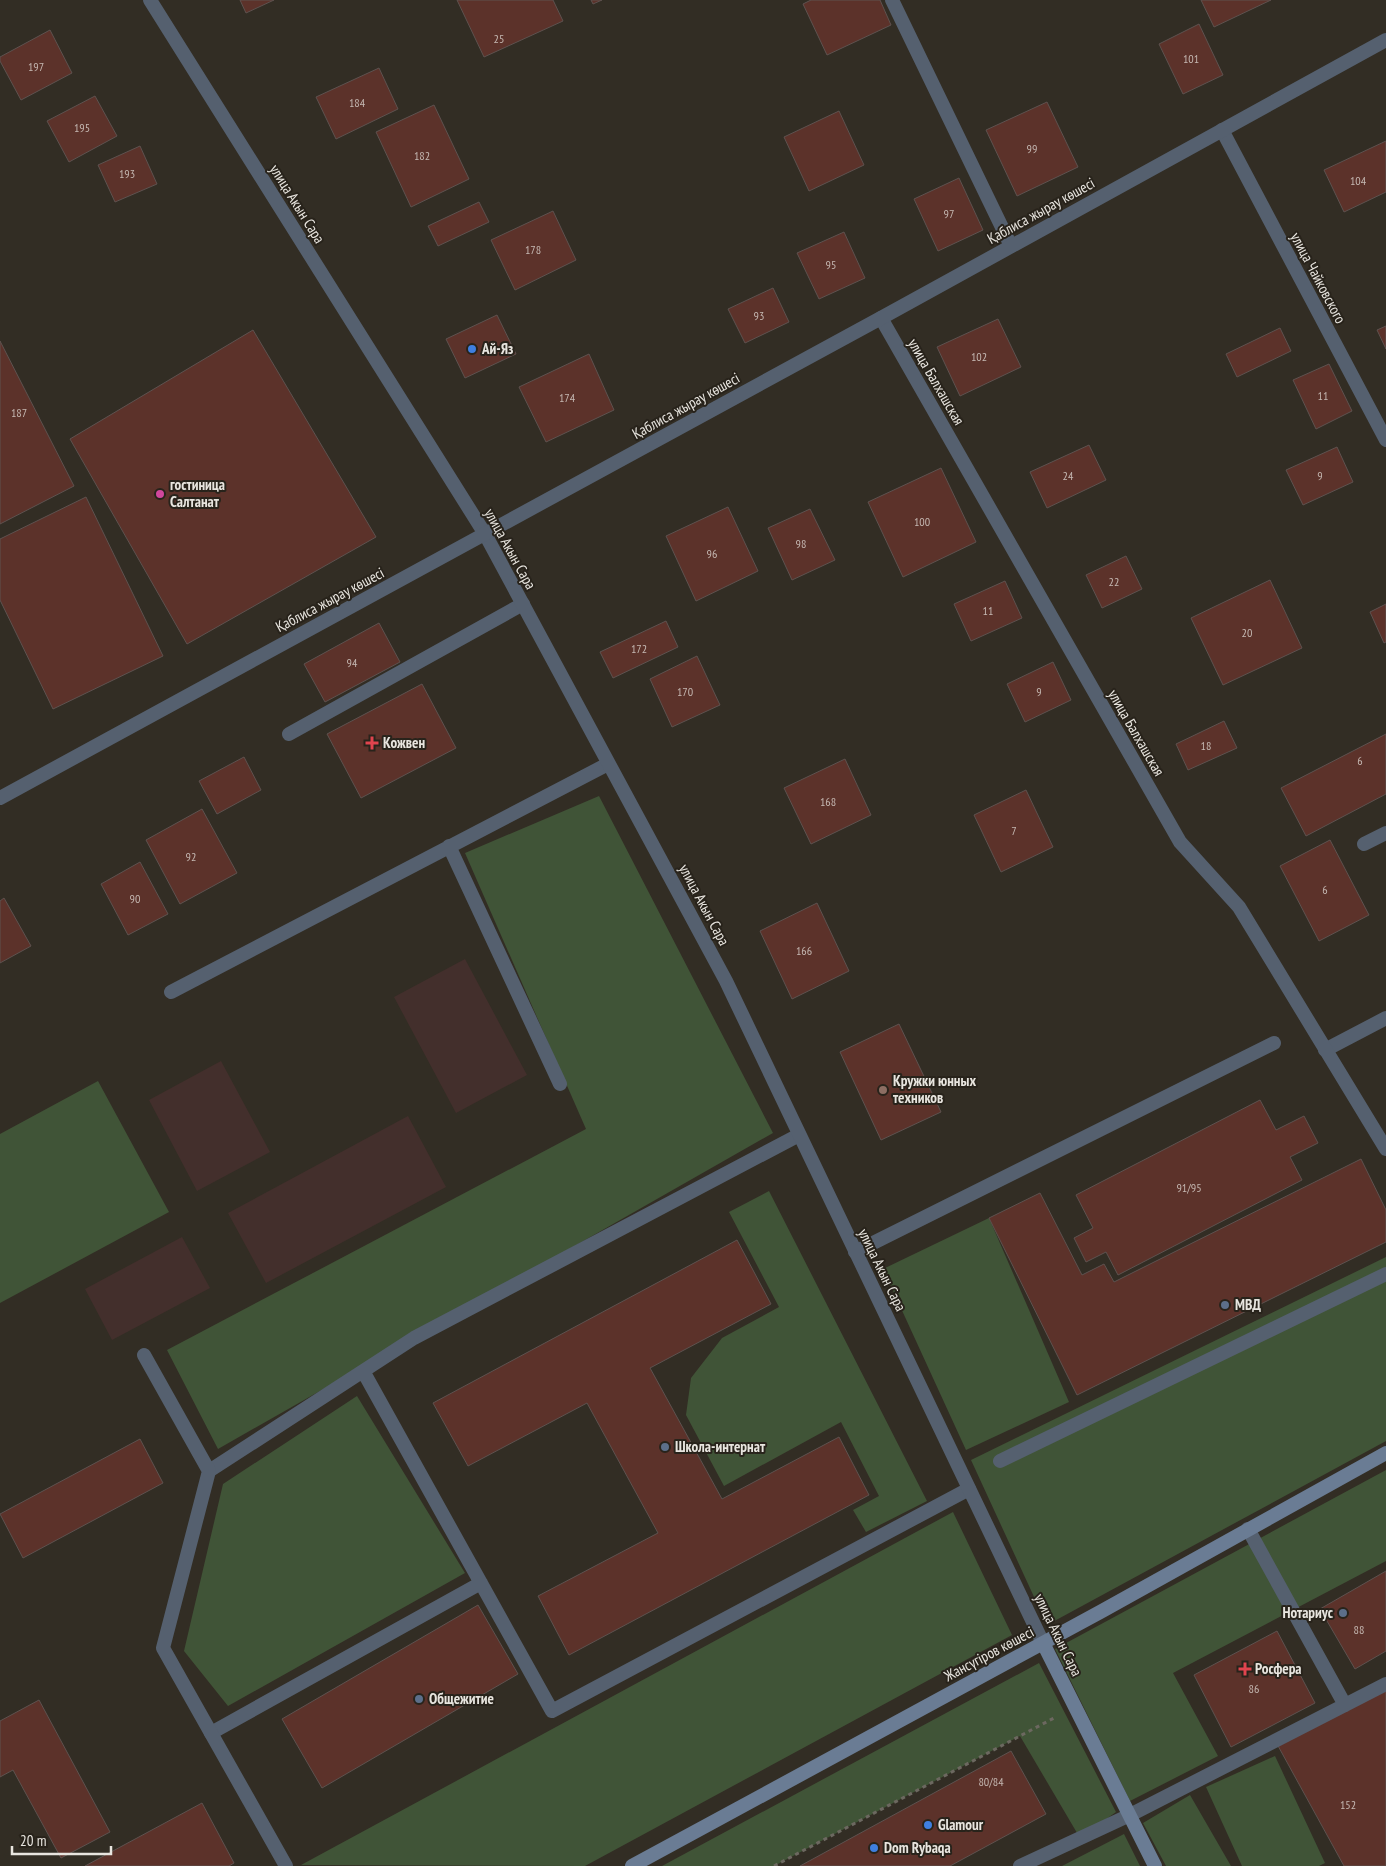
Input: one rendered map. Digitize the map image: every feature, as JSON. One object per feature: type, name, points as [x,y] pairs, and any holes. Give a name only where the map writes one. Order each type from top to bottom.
[{"type":"main road","name":"Жансүгіров көшесі","points":[[632,1866],[1043,1643],[1386,1453]]},
{"type":"main road","name":"улица Акын Сара","points":[[1043,1643],[1155,1866]]},
{"type":"street","name":"улица Акын Сара","points":[[150,0],[485,534],[726,981],[1043,1643]]},
{"type":"street","points":[[892,0],[1011,246]]},
{"type":"street","name":"Қаблиса жырау көшесі","points":[[0,798],[881,318],[1386,40]]},
{"type":"street","name":"улица Чайковского","points":[[1222,130],[1386,440]]},
{"type":"street","name":"улица Балхашская","points":[[881,318],[1180,842],[1239,906],[1386,1150]]},
{"type":"street","points":[[289,734],[523,604]]},
{"type":"street","points":[[171,992],[608,764]]},
{"type":"street","points":[[1364,844],[1386,833]]},
{"type":"street","points":[[449,846],[560,1084]]},
{"type":"street","points":[[1326,1050],[1386,1018]]},
{"type":"street","points":[[855,1252],[1274,1043]]},
{"type":"street","points":[[286,1866],[163,1648],[208,1471],[414,1338],[800,1135]]},
{"type":"street","points":[[1000,1461],[1386,1274]]},
{"type":"street","points":[[144,1355],[208,1471]]},
{"type":"street","points":[[363,1371],[552,1711],[969,1489]]},
{"type":"street","points":[[1248,1530],[1345,1705]]},
{"type":"street","points":[[211,1733],[481,1583]]},
{"type":"street","points":[[1020,1866],[1130,1815],[1386,1684]]},
{"type":"path","points":[[774,1866],[1075,1707]]},
{"type":"shaded area","points":[[465,959],[527,1075],[456,1113],[394,997]]},
{"type":"shaded area","points":[[221,1061],[270,1152],[197,1191],[149,1100]]},
{"type":"shaded area","points":[[408,1116],[446,1187],[266,1283],[228,1213]]},
{"type":"shaded area","points":[[182,1237],[210,1288],[112,1340],[85,1289]]},
{"type":"green space","points":[[599,796],[773,1133],[218,1449],[167,1350],[586,1129],[465,853]]},
{"type":"green space","points":[[98,1081],[169,1212],[0,1303],[0,1134]]},
{"type":"green space","points":[[769,1191],[927,1501],[866,1532],[853,1510],[879,1496],[841,1422],[724,1486],[686,1415],[691,1378],[722,1338],[779,1307],[729,1212]]},
{"type":"green space","points":[[989,1218],[1069,1402],[966,1450],[883,1269]]},
{"type":"green space","points":[[1386,1257],[1386,1441],[1047,1625],[971,1460]]},
{"type":"green space","points":[[357,1396],[465,1573],[228,1706],[184,1651],[223,1484]]},
{"type":"green space","points":[[1386,1470],[1386,1561],[1173,1673],[1218,1756],[1130,1801],[1055,1649]]},
{"type":"green space","points":[[953,1512],[1012,1635],[585,1866],[301,1865]]},
{"type":"green space","points":[[1039,1663],[1116,1812],[1080,1838],[1020,1736],[774,1866],[662,1866]]},
{"type":"green space","points":[[1275,1756],[1325,1863],[1319,1866],[1242,1866],[1206,1787]]},
{"type":"green space","points":[[1190,1795],[1231,1866],[1166,1866],[1143,1823]]},
{"type":"green space","points":[[1124,1834],[1140,1866],[1062,1866]]},
{"type":"building","points":[[240,0],[274,0],[246,13]]},
{"type":"building","points":[[457,0],[553,0],[563,21],[484,57]]},
{"type":"building","points":[[591,0],[602,0],[593,4]]},
{"type":"building","points":[[811,0],[880,0],[891,25],[827,55],[803,4]]},
{"type":"building","points":[[1201,0],[1271,0],[1214,27]]},
{"type":"building","points":[[1199,24],[1223,75],[1183,94],[1159,44]]},
{"type":"building","points":[[50,30],[72,73],[21,100],[0,61],[0,57]]},
{"type":"building","points":[[379,68],[398,109],[336,139],[316,97]]},
{"type":"building","points":[[95,96],[117,136],[69,162],[47,121]]},
{"type":"building","points":[[1047,102],[1078,167],[1017,196],[986,130]]},
{"type":"building","points":[[434,105],[469,179],[411,207],[376,132]]},
{"type":"building","points":[[839,111],[864,165],[809,191],[784,137]]},
{"type":"building","points":[[1386,141],[1386,192],[1344,212],[1324,170]]},
{"type":"building","points":[[140,146],[157,184],[115,202],[98,165]]},
{"type":"building","points":[[959,178],[983,230],[938,251],[914,199]]},
{"type":"building","points":[[479,202],[489,222],[438,246],[428,226]]},
{"type":"building","points":[[553,211],[576,260],[515,290],[491,240]]},
{"type":"building","points":[[844,232],[865,278],[819,299],[797,253]]},
{"type":"building","points":[[773,288],[789,322],[745,343],[728,309]]},
{"type":"building","points":[[497,315],[516,354],[465,378],[446,339]]},
{"type":"building","points":[[998,319],[1021,367],[960,396],[937,347]]},
{"type":"building","points":[[1386,326],[1386,349],[1377,330]]},
{"type":"building","points":[[1280,328],[1291,351],[1237,377],[1226,354]]},
{"type":"building","points":[[253,330],[376,537],[187,644],[70,439]]},
{"type":"building","points":[[0,341],[74,486],[0,524]]},
{"type":"building","points":[[589,354],[614,410],[546,442],[519,387]]},
{"type":"building","points":[[1329,364],[1352,411],[1316,429],[1293,380]]},
{"type":"building","points":[[1089,445],[1106,480],[1047,508],[1030,472]]},
{"type":"building","points":[[1337,447],[1353,482],[1303,505],[1286,470]]},
{"type":"building","points":[[941,468],[976,542],[903,577],[868,502]]},
{"type":"building","points":[[86,497],[163,656],[53,709],[0,600],[0,539]]},
{"type":"building","points":[[728,507],[758,571],[696,601],[666,536]]},
{"type":"building","points":[[810,509],[835,560],[792,580],[768,528]]},
{"type":"building","points":[[1126,556],[1142,589],[1102,608],[1086,575]]},
{"type":"building","points":[[1270,580],[1302,648],[1223,685],[1191,618]]},
{"type":"building","points":[[1005,581],[1022,618],[971,641],[954,604]]},
{"type":"building","points":[[1386,604],[1386,642],[1384,643],[1370,612]]},
{"type":"building","points":[[666,621],[678,647],[613,678],[600,652]]},
{"type":"building","points":[[379,623],[400,662],[325,702],[304,664]]},
{"type":"building","points":[[697,656],[720,705],[672,727],[650,679]]},
{"type":"building","points":[[1053,662],[1071,700],[1025,722],[1007,684]]},
{"type":"building","points":[[422,684],[456,748],[361,798],[327,734]]},
{"type":"building","points":[[1224,721],[1237,748],[1188,770],[1176,744]]},
{"type":"building","points":[[1386,734],[1386,794],[1306,836],[1281,788]]},
{"type":"building","points":[[244,757],[261,790],[217,814],[199,781]]},
{"type":"building","points":[[845,759],[871,815],[811,844],[784,788]]},
{"type":"building","points":[[1026,790],[1053,847],[1001,872],[974,815]]},
{"type":"building","points":[[202,809],[237,873],[180,904],[146,840]]},
{"type":"building","points":[[1330,840],[1369,915],[1319,941],[1280,866]]},
{"type":"building","points":[[140,862],[168,914],[128,935],[101,884]]},
{"type":"building","points":[[4,898],[31,946],[0,963],[0,901]]},
{"type":"building","points":[[817,903],[849,971],[792,999],[760,931]]},
{"type":"building","points":[[899,1024],[941,1112],[881,1140],[840,1052]]},
{"type":"building","points":[[1260,1100],[1276,1130],[1304,1116],[1318,1143],[1290,1157],[1302,1180],[1118,1275],[1106,1252],[1086,1262],[1074,1238],[1093,1228],[1076,1195]]},
{"type":"building","points":[[1361,1159],[1386,1210],[1386,1242],[1077,1395],[989,1218],[1040,1193],[1082,1275],[1104,1264],[1114,1282]]},
{"type":"building","points":[[737,1240],[771,1304],[650,1368],[722,1499],[839,1437],[869,1495],[569,1655],[538,1596],[658,1533],[587,1403],[468,1466],[433,1403]]},
{"type":"building","points":[[140,1439],[163,1483],[23,1558],[0,1514]]},
{"type":"building","points":[[1386,1571],[1386,1651],[1355,1669],[1320,1609]]},
{"type":"building","points":[[478,1605],[518,1674],[322,1788],[282,1719]]},
{"type":"building","points":[[1277,1631],[1315,1703],[1231,1747],[1194,1675]]},
{"type":"building","points":[[1386,1689],[1386,1866],[1344,1866],[1277,1744]]},
{"type":"building","points":[[39,1700],[110,1832],[61,1858],[13,1770],[0,1777],[0,1721]]},
{"type":"building","points":[[1011,1751],[1046,1814],[950,1866],[800,1866]]},
{"type":"building","points":[[202,1803],[234,1863],[229,1866],[85,1866]]},
{"type":"place","name":"Ай-Яз","points":[[472,349]]},
{"type":"place","name":"гостиница Салтанат","points":[[160,494]]},
{"type":"place","name":"Кожвен","points":[[372,743]]},
{"type":"place","name":"Кружки юнных техников","points":[[883,1090]]},
{"type":"place","name":"МВД","points":[[1225,1305]]},
{"type":"place","name":"Школа-интернат","points":[[665,1447]]},
{"type":"place","name":"Нотариус","points":[[1343,1613]]},
{"type":"place","name":"Росфера","points":[[1245,1669]]},
{"type":"place","name":"Общежитие","points":[[419,1699]]},
{"type":"place","name":"Glamour","points":[[928,1825]]},
{"type":"place","name":"Dom Rybaqa","points":[[874,1848]]}]
